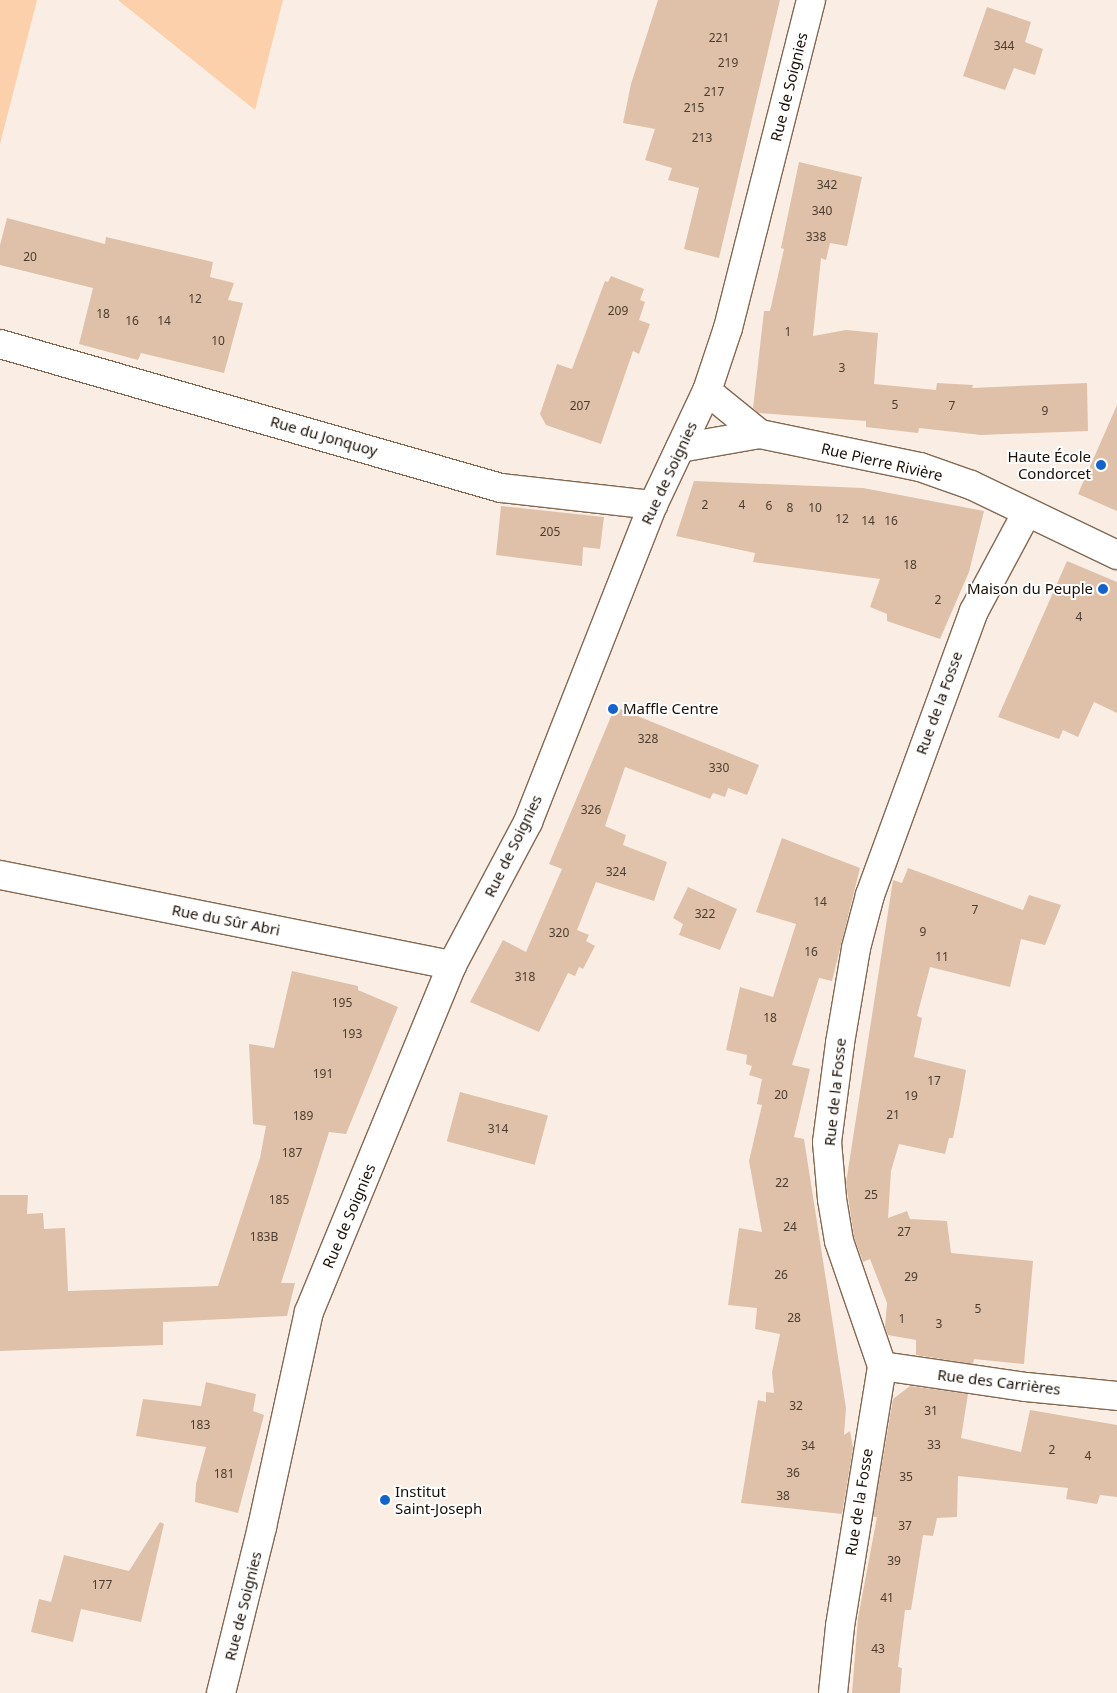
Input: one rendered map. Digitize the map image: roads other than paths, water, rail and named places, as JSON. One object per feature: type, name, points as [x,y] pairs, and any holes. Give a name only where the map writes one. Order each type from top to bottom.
[{"type":"street","name":"Rue de Soignies","points":[[221,1693],[262,1527],[309,1312],[452,965],[528,822],[653,505],[707,391],[728,328],[811,0]]},
{"type":"street","name":"Rue du Jonquoy","points":[[0,344],[501,488],[653,505]]},
{"type":"street","name":"Rue Pierre Rivière","points":[[707,391],[760,434]]},
{"type":"street","name":"Rue Pierre Rivière","points":[[680,448],[760,434],[920,467],[971,485],[1026,514],[1117,555]]},
{"type":"street","name":"Rue de la Fosse","points":[[833,1693],[842,1617],[882,1366],[839,1241],[832,1199],[827,1142],[840,1043],[856,948],[873,886],[974,610],[1026,514]]},
{"type":"street","name":"Rue du Sûr Abri","points":[[0,875],[452,965]]},
{"type":"street","name":"Rue des Carrières","points":[[882,1366],[1026,1387],[1117,1396]]},
{"type":"place","name":"Haute École Condorcet","points":[[1101,465]]},
{"type":"place","name":"Maison du Peuple","points":[[1103,589]]},
{"type":"place","name":"Maffle Centre","points":[[613,709]]},
{"type":"place","name":"Institut Saint-Joseph","points":[[385,1500]]}]
